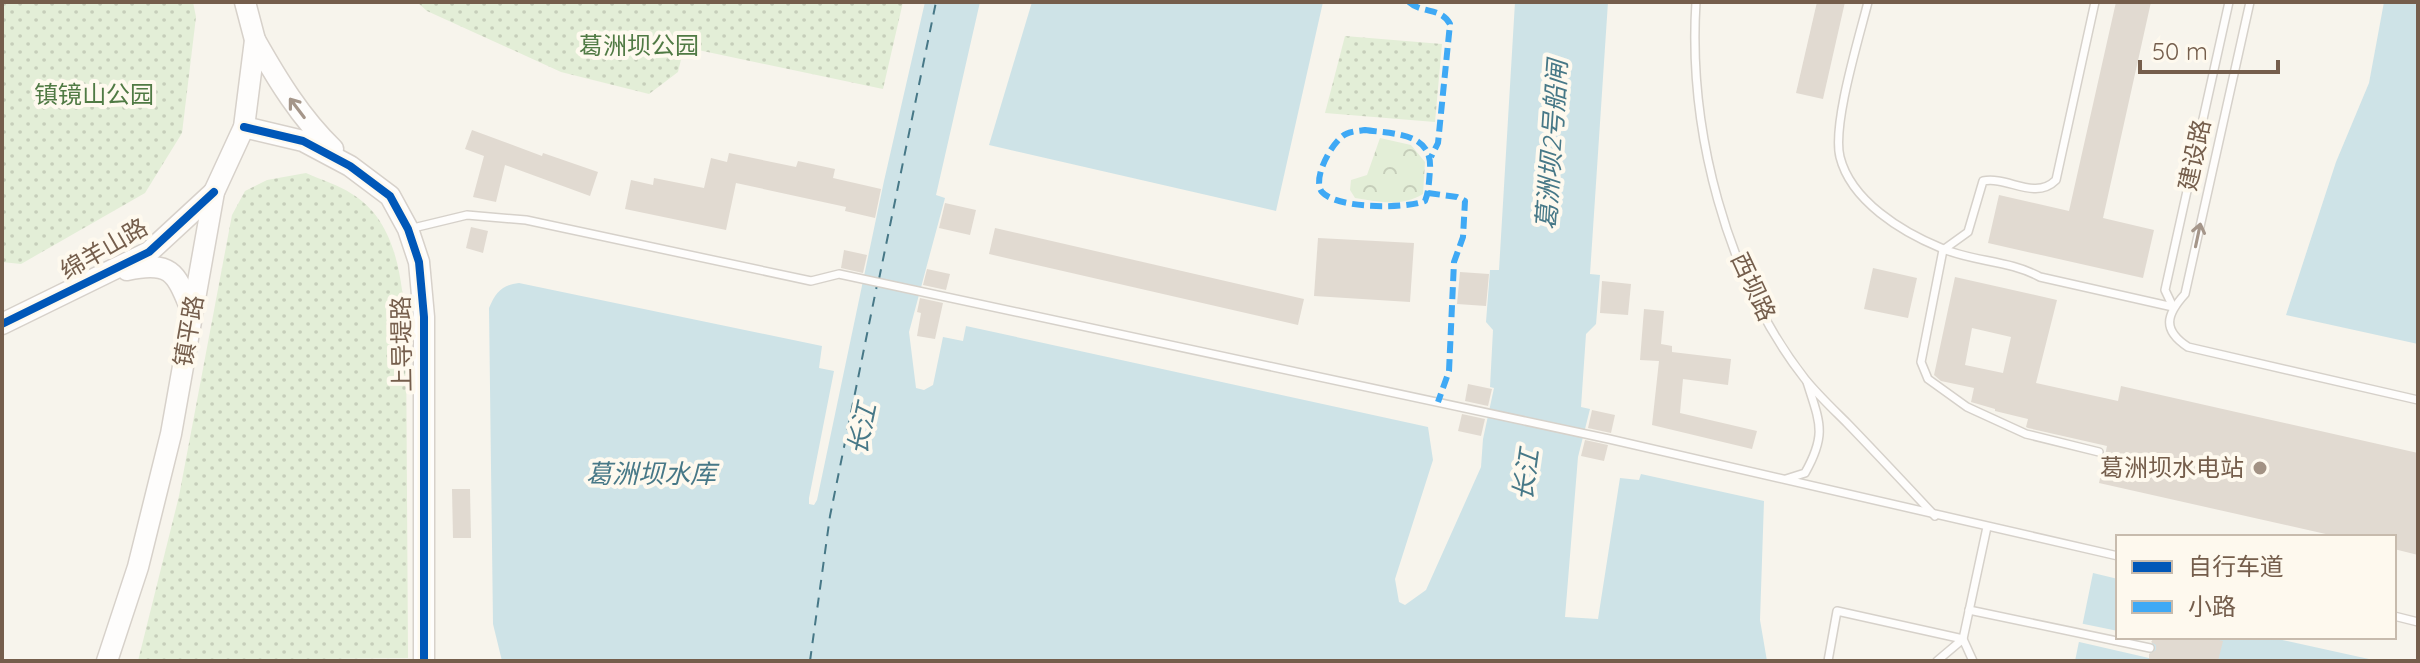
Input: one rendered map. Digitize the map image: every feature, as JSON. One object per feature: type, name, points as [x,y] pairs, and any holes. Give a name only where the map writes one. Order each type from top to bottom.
[{"type":"street","name":"镇平路","points":[[107,661],[138,567],[168,449],[214,192],[244,127],[255,40],[245,2]]},
{"type":"street","points":[[255,40],[286,93],[317,134],[350,166]]},
{"type":"street","name":"上导堤路","points":[[244,127],[303,141],[350,166],[390,196],[408,229],[419,262],[424,317],[424,661]]},
{"type":"street","name":"绵羊山路","points":[[2,324],[149,252],[214,192]]},
{"type":"street","points":[[108,273],[149,265],[166,269],[176,276],[192,312]]},
{"type":"lane","name":"西坝路","points":[[1696,2],[1694,39],[1703,138],[1724,217],[1745,273],[1775,335],[1806,380],[1935,516]]},
{"type":"lane","points":[[1868,2],[1840,122],[1839,155],[1847,176],[1882,214],[1943,250],[2022,268],[2040,277],[2173,307],[2185,294],[2250,2]]},
{"type":"lane","points":[[2095,2],[2056,180],[2048,188],[2039,190],[1992,179],[1983,181],[1968,232],[1943,250],[1921,362],[1928,379],[1967,407],[2026,434],[2099,452]]},
{"type":"lane","name":"建设路","points":[[2229,2],[2165,290],[2173,307],[2169,326],[2174,338],[2188,347],[2418,400]]},
{"type":"lane","points":[[408,229],[467,215],[526,220],[811,281],[834,273],[1584,433],[2116,556]]},
{"type":"lane","points":[[1783,480],[1805,473],[1815,455],[1821,427],[1806,380]]},
{"type":"lane","points":[[1973,661],[1963,639],[1987,527]]},
{"type":"lane","points":[[1969,610],[2150,648]]},
{"type":"lane","points":[[1828,661],[1837,611],[1963,639]]},
{"type":"lane","points":[[2396,616],[2418,622]]},
{"type":"lane","points":[[1937,661],[1963,639]]},
{"type":"green space","name":"镇镜山公园","points":[[2,2],[193,2],[196,17],[182,133],[145,193],[21,264],[2,262]]},
{"type":"green space","name":"葛洲坝公园","points":[[417,2],[903,2],[883,89],[684,47],[678,72],[649,94],[561,72],[427,11]]},
{"type":"green space","points":[[1345,36],[1442,44],[1435,122],[1325,113]]},
{"type":"green space","points":[[1380,138],[1411,145],[1425,162],[1423,194],[1398,202],[1355,198],[1350,190],[1351,180],[1367,175]]},
{"type":"green space","points":[[306,173],[336,185],[367,206],[388,237],[399,273],[406,329],[408,658],[138,661],[179,496],[232,215],[245,191],[267,180]]},
{"type":"water","name":"葛洲坝水库","points":[[925,2],[980,2],[936,195],[945,198],[909,332],[916,388],[924,390],[933,385],[943,337],[963,341],[966,326],[1428,427],[1433,460],[1395,579],[1399,602],[1405,605],[1426,590],[1481,467],[1483,439],[1494,388],[1490,387],[1493,330],[1486,322],[1490,270],[1499,270],[1515,2],[1608,2],[1590,274],[1600,275],[1596,324],[1586,334],[1581,407],[1590,409],[1578,457],[1565,617],[1598,619],[1620,478],[1639,480],[1641,474],[1764,501],[1760,620],[1767,661],[502,661],[493,624],[489,308],[494,298],[500,290],[519,283],[822,346],[819,368],[834,371],[809,498],[809,504],[814,505]]},
{"type":"water","points":[[1032,2],[1323,2],[1276,211],[989,145]]},
{"type":"water","points":[[2384,2],[2418,2],[2418,344],[2286,315],[2336,162],[2369,83]]},
{"type":"water","points":[[2093,573],[2116,579],[2116,639],[2278,639],[2378,661],[2075,661]]},
{"type":"pier","points":[[2079,623],[2116,631],[2116,639],[2153,639],[2149,658],[2075,641]]},
{"type":"building","points":[[1817,2],[1845,2],[1823,99],[1796,93]]},
{"type":"building","points":[[2116,2],[2151,2],[2103,218],[2154,230],[2143,278],[1988,243],[1999,195],[2069,211]]},
{"type":"building","points":[[472,130],[542,156],[543,153],[598,172],[590,196],[505,165],[496,202],[473,197],[484,156],[465,149]]},
{"type":"building","points":[[729,153],[796,167],[798,161],[835,169],[833,178],[881,189],[875,218],[845,211],[846,207],[736,183],[726,230],[625,209],[631,180],[653,185],[654,178],[704,188],[711,158],[727,162]]},
{"type":"building","points":[[945,203],[976,210],[970,235],[939,228]]},
{"type":"building","points":[[471,227],[488,231],[483,253],[466,248]]},
{"type":"building","points":[[995,228],[1304,299],[1298,325],[989,254]]},
{"type":"building","points":[[1318,238],[1414,243],[1410,302],[1314,296]]},
{"type":"building","points":[[844,250],[867,255],[863,273],[841,268]]},
{"type":"building","points":[[1873,268],[1917,278],[1908,318],[1864,309]]},
{"type":"building","points":[[927,269],[950,274],[946,290],[923,285]]},
{"type":"building","points":[[1460,272],[1489,274],[1486,306],[1457,304]]},
{"type":"building","name":"葛洲坝水电站","points":[[1955,277],[2057,300],[2036,383],[2118,401],[2121,386],[2418,453],[2418,555],[2396,550],[2396,535],[2330,535],[2099,483],[2107,446],[2028,428],[2028,419],[1971,402],[1974,388],[1941,381],[1934,375]],"holes":[[[1972,328],[2011,337],[2003,373],[1965,365]]]},
{"type":"building","points":[[1602,281],[1631,284],[1628,315],[1600,313]]},
{"type":"building","points":[[920,298],[943,303],[935,339],[917,336]]},
{"type":"building","points":[[1644,309],[1664,311],[1661,344],[1672,346],[1672,352],[1731,359],[1728,385],[1683,379],[1680,413],[1757,431],[1752,449],[1652,425],[1659,361],[1640,360]]},
{"type":"building","points":[[1468,384],[1492,389],[1488,406],[1465,401]]},
{"type":"building","points":[[1592,410],[1615,415],[1611,433],[1588,428]]},
{"type":"building","points":[[1462,414],[1485,419],[1481,436],[1458,431]]},
{"type":"building","points":[[1585,440],[1608,445],[1604,461],[1581,456]]},
{"type":"building","points":[[452,489],[470,489],[471,538],[453,538]]},
{"type":"building","points":[[2153,639],[2223,641],[2218,661],[2149,661],[2149,654],[2156,650],[2156,645],[2151,642]]},
{"type":"ferry route","points":[[879,279],[936,2]]},
{"type":"ferry route","points":[[810,661],[830,516],[877,285]]},
{"type":"marked path","points":[[1409,2],[1442,15],[1450,24],[1438,143],[1431,157]]},
{"type":"marked path","points":[[1365,130],[1399,134],[1425,148],[1430,170],[1425,201],[1372,206],[1342,202],[1322,192],[1319,178],[1330,152],[1346,134],[1365,130]]},
{"type":"marked path","points":[[1428,193],[1465,201],[1463,237],[1454,262],[1449,371],[1438,402]]},
{"type":"cycle path","points":[[244,127],[303,141],[350,166],[390,196],[408,229],[419,262],[424,317],[424,661]]},
{"type":"cycle path","points":[[2,324],[149,252],[214,192]]},
{"type":"place","name":"葛洲坝水电站","points":[[2260,468]]},
{"type":"water label","name":"葛洲坝2号船闸","points":[[1552,145]]},
{"type":"water label","name":"长江","points":[[862,429]]},
{"type":"water label","name":"长江","points":[[1526,475]]}]
